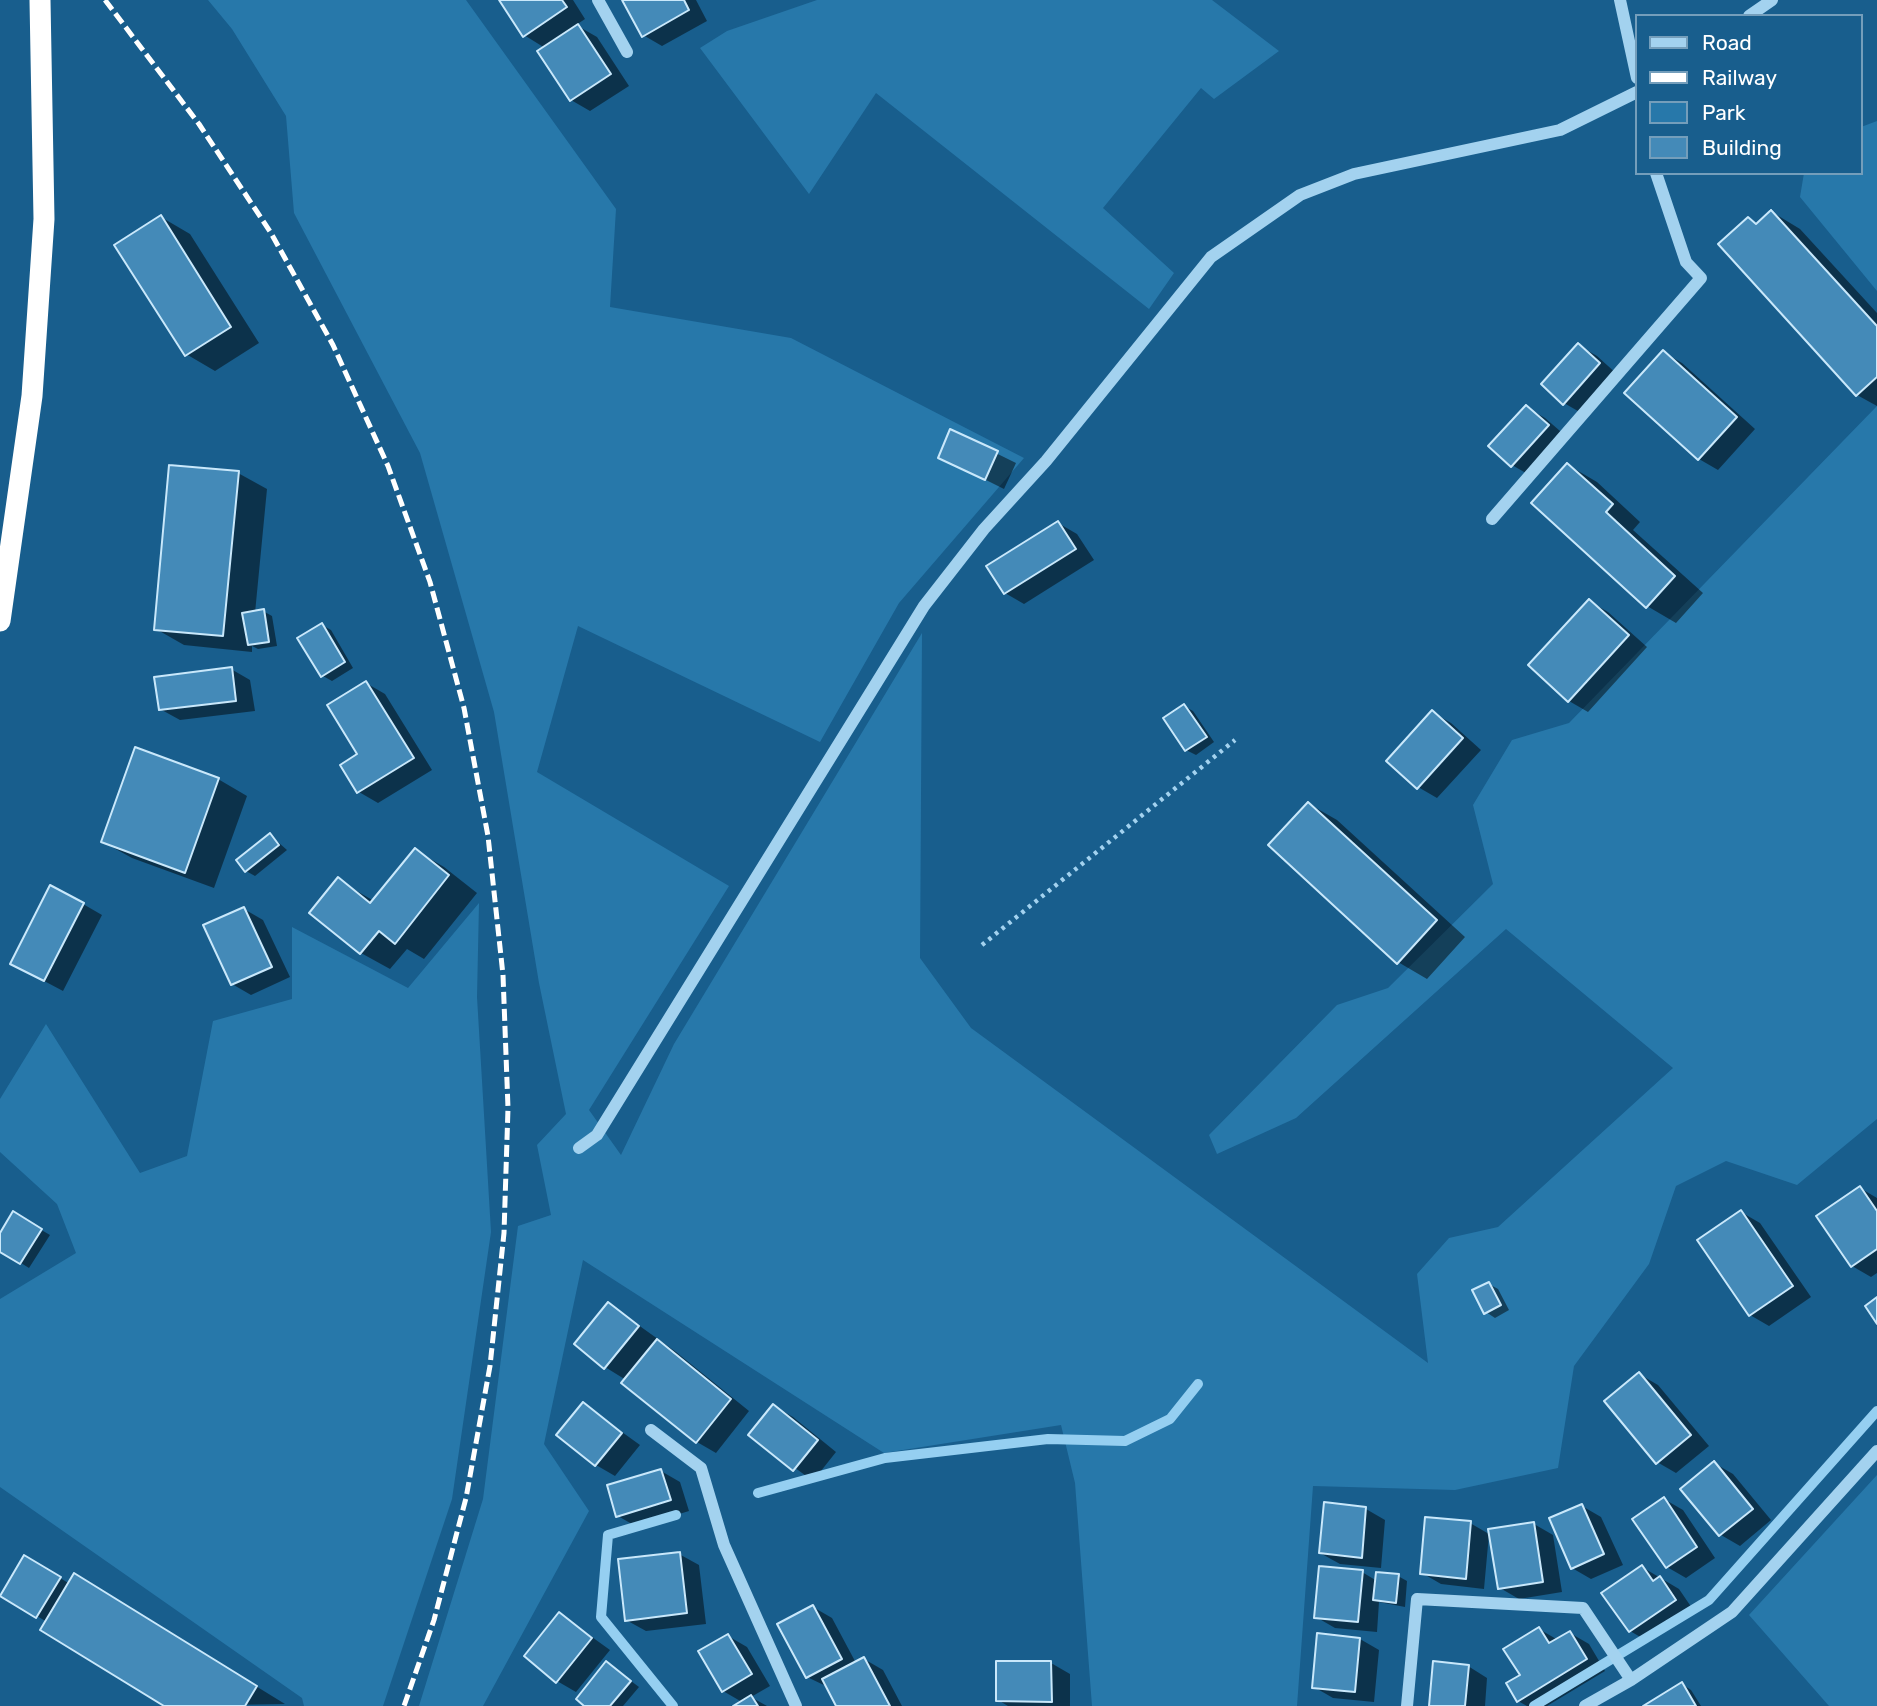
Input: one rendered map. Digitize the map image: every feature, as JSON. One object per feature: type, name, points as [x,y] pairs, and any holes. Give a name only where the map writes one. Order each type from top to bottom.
[{"type":"highway","points":[[0,621],[32,396],[44,219],[40,0]]},
{"type":"street","points":[[598,0],[627,52]]},
{"type":"street","points":[[1620,0],[1636,73]]},
{"type":"street","points":[[1752,14],[1772,0]]},
{"type":"street","points":[[579,1148],[597,1135],[924,606],[984,529],[1046,461],[1211,257],[1300,195],[1353,174],[1560,130],[1636,92]]},
{"type":"street","points":[[1492,519],[1701,278],[1686,262],[1657,175]]},
{"type":"street","points":[[651,1430],[701,1468],[724,1545],[796,1706]]},
{"type":"street","points":[[1585,1706],[1631,1680],[1732,1612],[1877,1451]]},
{"type":"street","points":[[1407,1706],[1417,1599],[1583,1608],[1631,1680]]},
{"type":"path","points":[[982,945],[1235,740]]},
{"type":"green space","points":[[208,0],[466,0],[616,209],[610,307],[791,338],[1024,458],[899,603],[820,742],[578,626],[537,772],[729,886],[589,1110],[621,1155],[674,1044],[922,633],[920,958],[971,1028],[1428,1363],[1417,1274],[1449,1238],[1498,1227],[1673,1068],[1506,929],[1296,1118],[1217,1154],[1209,1135],[1337,1005],[1388,988],[1493,884],[1473,805],[1512,740],[1569,723],[1877,406],[1877,1119],[1797,1185],[1726,1161],[1676,1186],[1649,1264],[1574,1366],[1558,1468],[1455,1490],[1313,1486],[1297,1706],[1092,1706],[1075,1483],[1061,1425],[884,1453],[583,1260],[544,1444],[589,1511],[483,1706],[419,1706],[483,1499],[518,1226],[551,1215],[537,1145],[566,1114],[539,983],[494,712],[420,453],[294,213],[286,116],[232,29]]},
{"type":"green space","points":[[817,0],[1212,0],[1279,51],[1214,99],[1201,88],[1103,208],[1174,273],[1149,309],[876,93],[809,194],[700,48],[727,31]]},
{"type":"green space","points":[[1877,121],[1877,291],[1800,197],[1804,175],[1863,175],[1863,126]]},
{"type":"green space","points":[[479,903],[477,997],[491,1232],[452,1499],[383,1706],[304,1706],[302,1698],[0,1487],[0,1299],[76,1253],[57,1204],[0,1152],[0,1099],[46,1024],[140,1173],[187,1156],[213,1021],[292,999],[292,927],[408,988]]},
{"type":"green space","points":[[1877,1475],[1877,1706],[1829,1706],[1749,1615]]},
{"type":"building","points":[[499,0],[562,0],[567,7],[523,37]]},
{"type":"building","points":[[622,0],[684,0],[689,10],[642,37]]},
{"type":"building","points":[[578,24],[611,74],[570,101],[537,51]]},
{"type":"building","points":[[1771,210],[1877,326],[1877,377],[1856,396],[1718,244],[1748,217],[1756,224]]},
{"type":"building","points":[[161,215],[231,327],[185,356],[114,245]]},
{"type":"building","points":[[1578,343],[1600,363],[1563,405],[1541,384]]},
{"type":"building","points":[[1663,350],[1737,417],[1698,460],[1624,393]]},
{"type":"building","points":[[1526,405],[1549,425],[1511,467],[1488,446]]},
{"type":"building","points":[[950,429],[998,451],[985,480],[938,458]]},
{"type":"building","points":[[1567,463],[1613,504],[1606,512],[1675,576],[1646,608],[1531,503]]},
{"type":"building","points":[[169,465],[239,471],[223,636],[154,630]]},
{"type":"building","points":[[1058,521],[1076,549],[1004,594],[986,566]]},
{"type":"building","points":[[1589,599],[1629,635],[1568,702],[1528,665]]},
{"type":"building","points":[[264,609],[269,642],[248,645],[242,613]]},
{"type":"building","points":[[322,623],[345,662],[321,677],[297,638]]},
{"type":"building","points":[[232,667],[236,701],[159,710],[154,677]]},
{"type":"building","points":[[366,681],[414,758],[357,793],[340,765],[357,754],[327,705]]},
{"type":"building","points":[[1184,704],[1207,737],[1185,751],[1163,718]]},
{"type":"building","points":[[1432,710],[1463,738],[1417,789],[1386,761]]},
{"type":"building","points":[[135,747],[219,778],[185,873],[101,842]]},
{"type":"building","points":[[1308,802],[1437,920],[1397,964],[1268,845]]},
{"type":"building","points":[[270,833],[279,845],[245,872],[236,860]]},
{"type":"building","points":[[415,848],[449,875],[395,944],[379,931],[360,954],[309,913],[338,877],[370,903]]},
{"type":"building","points":[[50,885],[84,903],[44,981],[10,964]]},
{"type":"building","points":[[244,907],[272,967],[231,985],[203,925]]},
{"type":"building","points":[[1860,1186],[1877,1211],[1877,1249],[1851,1267],[1816,1216]]},
{"type":"building","points":[[1741,1210],[1793,1286],[1749,1316],[1697,1240]]},
{"type":"building","points":[[13,1211],[42,1229],[20,1264],[0,1252],[0,1233]]},
{"type":"building","points":[[1489,1282],[1501,1305],[1484,1314],[1472,1290]]},
{"type":"building","points":[[1877,1297],[1877,1324],[1865,1306]]},
{"type":"building","points":[[608,1302],[639,1326],[604,1369],[574,1344]]},
{"type":"building","points":[[657,1339],[731,1399],[696,1443],[621,1383]]},
{"type":"building","points":[[1639,1372],[1691,1435],[1656,1464],[1604,1401]]},
{"type":"building","points":[[583,1402],[622,1433],[595,1466],[556,1435]]},
{"type":"building","points":[[773,1404],[818,1440],[793,1471],[748,1435]]},
{"type":"building","points":[[1714,1461],[1753,1509],[1719,1536],[1680,1489]]},
{"type":"building","points":[[661,1469],[671,1500],[616,1517],[607,1485]]},
{"type":"building","points":[[1664,1497],[1697,1547],[1666,1568],[1632,1519]]},
{"type":"building","points":[[1324,1502],[1366,1507],[1362,1558],[1319,1553]]},
{"type":"building","points":[[1582,1504],[1604,1554],[1571,1569],[1549,1518]]},
{"type":"building","points":[[1425,1517],[1471,1521],[1466,1579],[1420,1574]]},
{"type":"building","points":[[1534,1522],[1543,1582],[1498,1589],[1488,1529]]},
{"type":"building","points":[[680,1552],[687,1613],[625,1621],[618,1559]]},
{"type":"building","points":[[24,1555],[61,1577],[36,1618],[0,1596]]},
{"type":"building","points":[[1642,1565],[1653,1581],[1660,1576],[1676,1600],[1629,1632],[1601,1593]]},
{"type":"building","points":[[1319,1566],[1363,1570],[1358,1622],[1314,1618]]},
{"type":"building","points":[[1376,1572],[1399,1574],[1396,1603],[1373,1600]]},
{"type":"building","points":[[74,1573],[257,1686],[245,1706],[164,1706],[40,1630]]},
{"type":"building","points":[[813,1605],[842,1659],[806,1678],[777,1624]]},
{"type":"building","points":[[559,1612],[592,1638],[556,1683],[524,1656]]},
{"type":"building","points":[[1539,1627],[1549,1643],[1570,1631],[1587,1659],[1517,1702],[1506,1683],[1520,1675],[1503,1649]]},
{"type":"building","points":[[1317,1633],[1360,1638],[1355,1692],[1312,1688]]},
{"type":"building","points":[[728,1634],[752,1674],[722,1692],[698,1651]]},
{"type":"building","points":[[864,1657],[890,1706],[836,1706],[822,1679]]},
{"type":"building","points":[[606,1661],[631,1681],[610,1706],[584,1706],[576,1699]]},
{"type":"building","points":[[996,1661],[1051,1661],[1052,1702],[996,1701]]},
{"type":"building","points":[[1433,1661],[1469,1665],[1465,1706],[1429,1706]]},
{"type":"building","points":[[1682,1682],[1696,1706],[1643,1706]]},
{"type":"building","points":[[751,1695],[758,1706],[733,1706]]},
{"type":"waterway","points":[[758,1493],[885,1458],[1048,1439],[1125,1441],[1170,1419],[1198,1384]]},
{"type":"waterway","points":[[1534,1706],[1709,1600],[1877,1411]]},
{"type":"waterway","points":[[673,1706],[601,1617],[608,1535],[676,1515]]},
{"type":"railway","points":[[105,0],[199,124],[271,233],[333,345],[388,466],[430,582],[464,708],[488,836],[503,975],[508,1108],[504,1233],[490,1366],[466,1498],[434,1620],[404,1706]]}]
